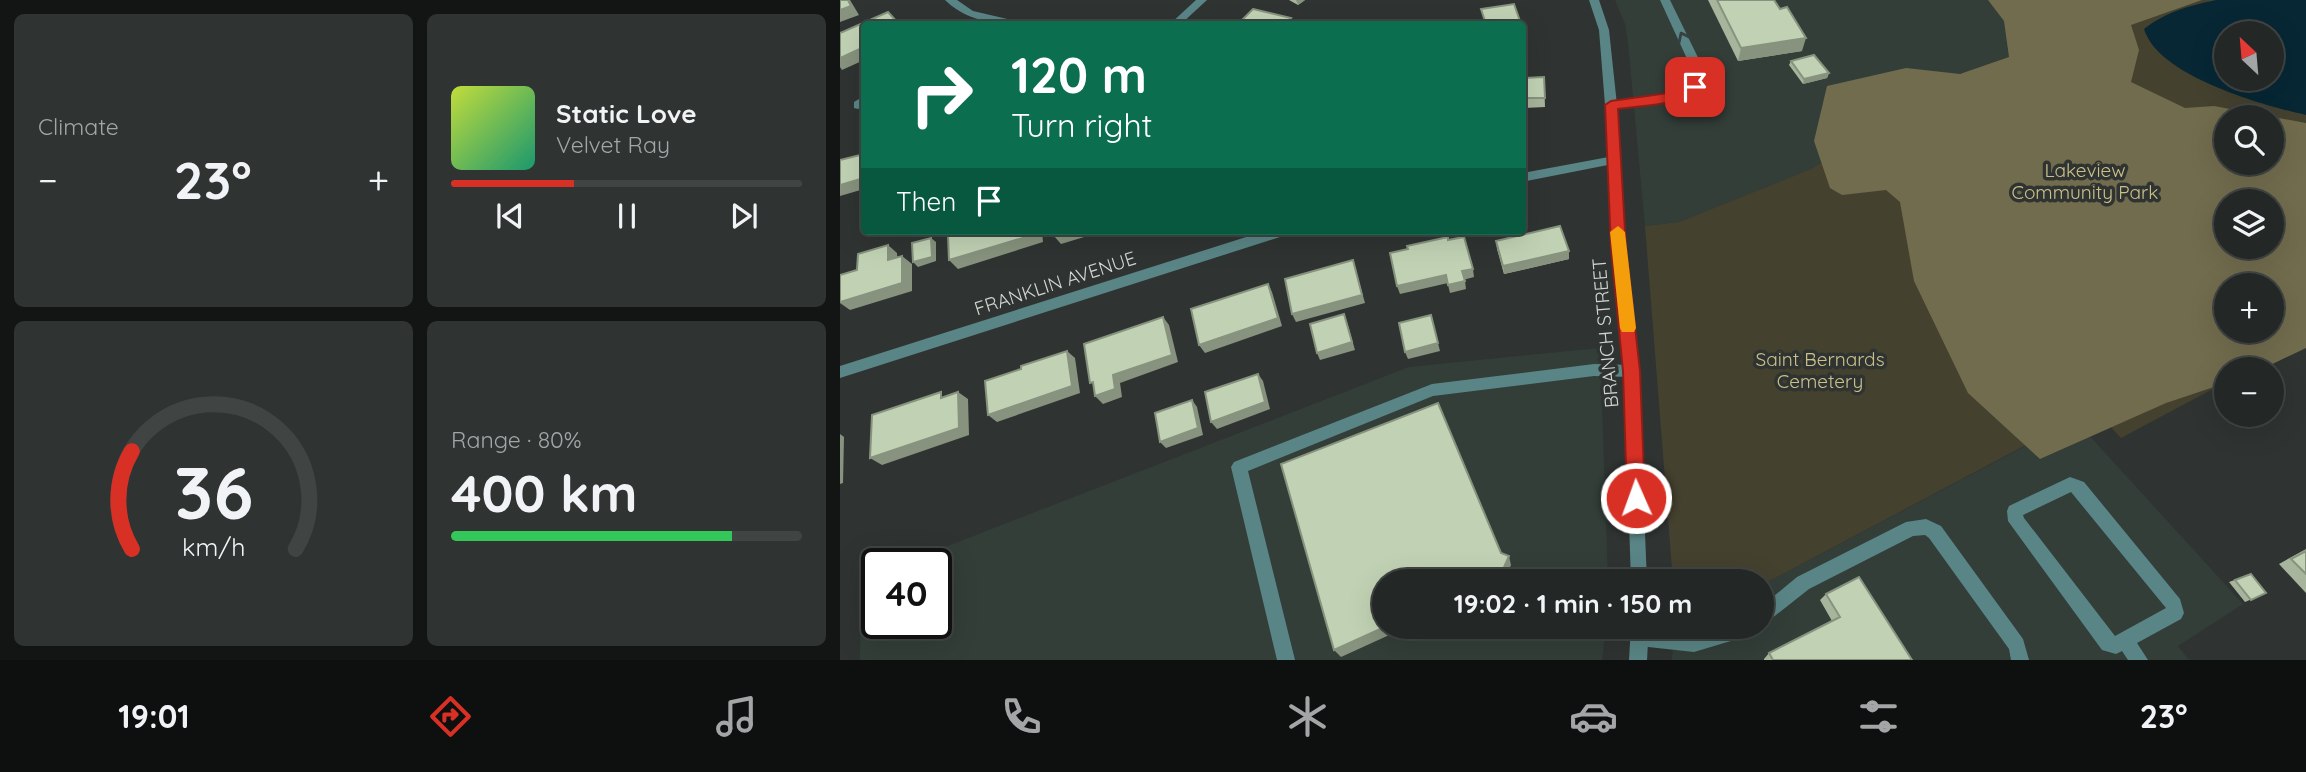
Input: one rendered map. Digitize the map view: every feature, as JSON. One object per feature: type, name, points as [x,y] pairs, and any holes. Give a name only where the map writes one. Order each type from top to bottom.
[{"type":"street","points":[[950,0],[981,21]]},
{"type":"street","points":[[1178,21],[1202,0]]},
{"type":"street","name":"BRANCH STREET","points":[[1594,0],[1604,30],[1619,248],[1632,371],[1639,569]]},
{"type":"street","points":[[1611,105],[1678,96],[1695,87],[1700,74],[1665,0]]},
{"type":"street","points":[[1526,177],[1614,160]]},
{"type":"street","name":"FRANKLIN AVENUE","points":[[840,372],[1268,235]]},
{"type":"street","points":[[1286,660],[1239,467],[1432,390],[1594,370],[1632,371]]},
{"type":"street","points":[[2070,484],[2078,486],[2174,605],[2175,613],[2125,641],[2116,645],[2108,644],[2016,520],[2015,511],[2070,484]]},
{"type":"street","points":[[1774,607],[1803,583],[1912,528],[1926,527],[1935,532],[2017,645],[2020,660]]},
{"type":"street","points":[[1638,660],[1640,639]]},
{"type":"street","points":[[1674,639],[1694,643],[1707,639]]},
{"type":"street","points":[[2125,641],[2139,660]]},
{"type":"shaded area","points":[[1615,0],[1988,0],[2004,21],[2009,57],[1873,131],[1811,169],[1679,222],[1645,226],[1628,42],[1625,24]]},
{"type":"shaded area","points":[[1600,348],[1608,569],[1372,569],[1372,639],[1605,639],[1602,660],[860,660],[861,581],[861,639],[952,639],[952,548],[943,548],[1409,367]]},
{"type":"shaded area","points":[[2075,420],[2243,604],[2178,646],[2189,660],[1672,660],[1673,639],[1774,639],[1774,579]]},
{"type":"green space","name":"Saint Bernards Cemetery","points":[[1988,0],[2306,0],[2306,339],[2258,357],[2214,357],[2214,388],[2121,438],[2094,409],[1774,579],[1774,569],[1672,569],[1645,226],[1679,222],[1811,169],[1873,131],[2009,57],[2004,21]]},
{"type":"green space","name":"Lakeview Community Park","points":[[1988,0],[2202,0],[2131,25],[2139,50],[2131,82],[2185,108],[2214,106],[2214,175],[2284,175],[2284,119],[2306,123],[2306,348],[2284,358],[2214,357],[2214,387],[2166,403],[2040,459],[1968,393],[1914,281],[1900,202],[1886,190],[1842,195],[1830,188],[1814,141],[1827,86],[1906,68],[1960,74],[2009,57],[2004,21]]},
{"type":"water","points":[[2216,0],[2306,0],[2306,115],[2284,109],[2284,105],[2268,105],[2226,91],[2284,91],[2284,21],[2214,21],[2214,86],[2169,61],[2153,46],[2144,29],[2187,7]]},
{"type":"building","points":[[840,0],[848,0],[851,6],[840,10]]},
{"type":"building","points":[[1717,0],[1774,0],[1780,9],[1787,7],[1806,38],[1741,48]]},
{"type":"building","points":[[1514,4],[1520,21],[1485,21],[1481,9]]},
{"type":"building","points":[[1253,9],[1291,18],[1288,21],[1241,21]]},
{"type":"building","points":[[888,12],[896,21],[867,21]]},
{"type":"building","points":[[861,24],[861,48],[840,58],[840,33]]},
{"type":"building","points":[[1814,55],[1829,73],[1804,79],[1791,61]]},
{"type":"building","points":[[1544,77],[1545,98],[1526,98],[1526,78]]},
{"type":"building","points":[[861,155],[861,179],[840,185],[840,160]]},
{"type":"building","points":[[1560,226],[1569,251],[1503,266],[1496,241]]},
{"type":"building","points":[[951,235],[1033,235],[949,260],[948,236]]},
{"type":"building","points":[[1448,237],[1448,240],[1464,237],[1473,269],[1462,271],[1465,281],[1448,285],[1446,275],[1397,286],[1390,253],[1408,249],[1407,246]]},
{"type":"building","points":[[931,238],[932,257],[913,262],[912,243]]},
{"type":"building","points":[[888,245],[888,260],[902,256],[902,283],[840,302],[840,275],[857,270],[858,254]]},
{"type":"building","points":[[1353,260],[1362,295],[1292,314],[1285,279]]},
{"type":"building","points":[[1268,284],[1278,318],[1199,345],[1191,309]]},
{"type":"building","points":[[1344,314],[1352,342],[1317,353],[1310,324]]},
{"type":"building","points":[[1431,315],[1438,343],[1405,352],[1399,323]]},
{"type":"building","points":[[1163,317],[1172,355],[1113,375],[1115,389],[1095,396],[1093,382],[1090,383],[1084,344]]},
{"type":"building","points":[[1067,351],[1072,386],[988,415],[985,381]]},
{"type":"building","points":[[1258,374],[1265,402],[1211,422],[1205,392]]},
{"type":"building","points":[[941,392],[941,398],[958,392],[959,428],[870,458],[872,415]]},
{"type":"building","points":[[1192,400],[1198,428],[1160,442],[1155,413]]},
{"type":"building","points":[[1438,403],[1501,553],[1509,556],[1503,569],[1372,569],[1372,633],[1334,650],[1281,464]]},
{"type":"building","points":[[2306,551],[2306,574],[2291,559]]},
{"type":"building","points":[[2251,574],[2266,593],[2251,600],[2235,580]]},
{"type":"building","points":[[1859,577],[1912,660],[1773,660],[1769,653],[1840,617],[1826,594]]},
{"type":"slow traffic","points":[[1618,232],[1628,328]]},
{"type":"route","points":[[1636,498],[1632,371],[1619,248],[1611,105],[1678,96],[1695,87]]}]
